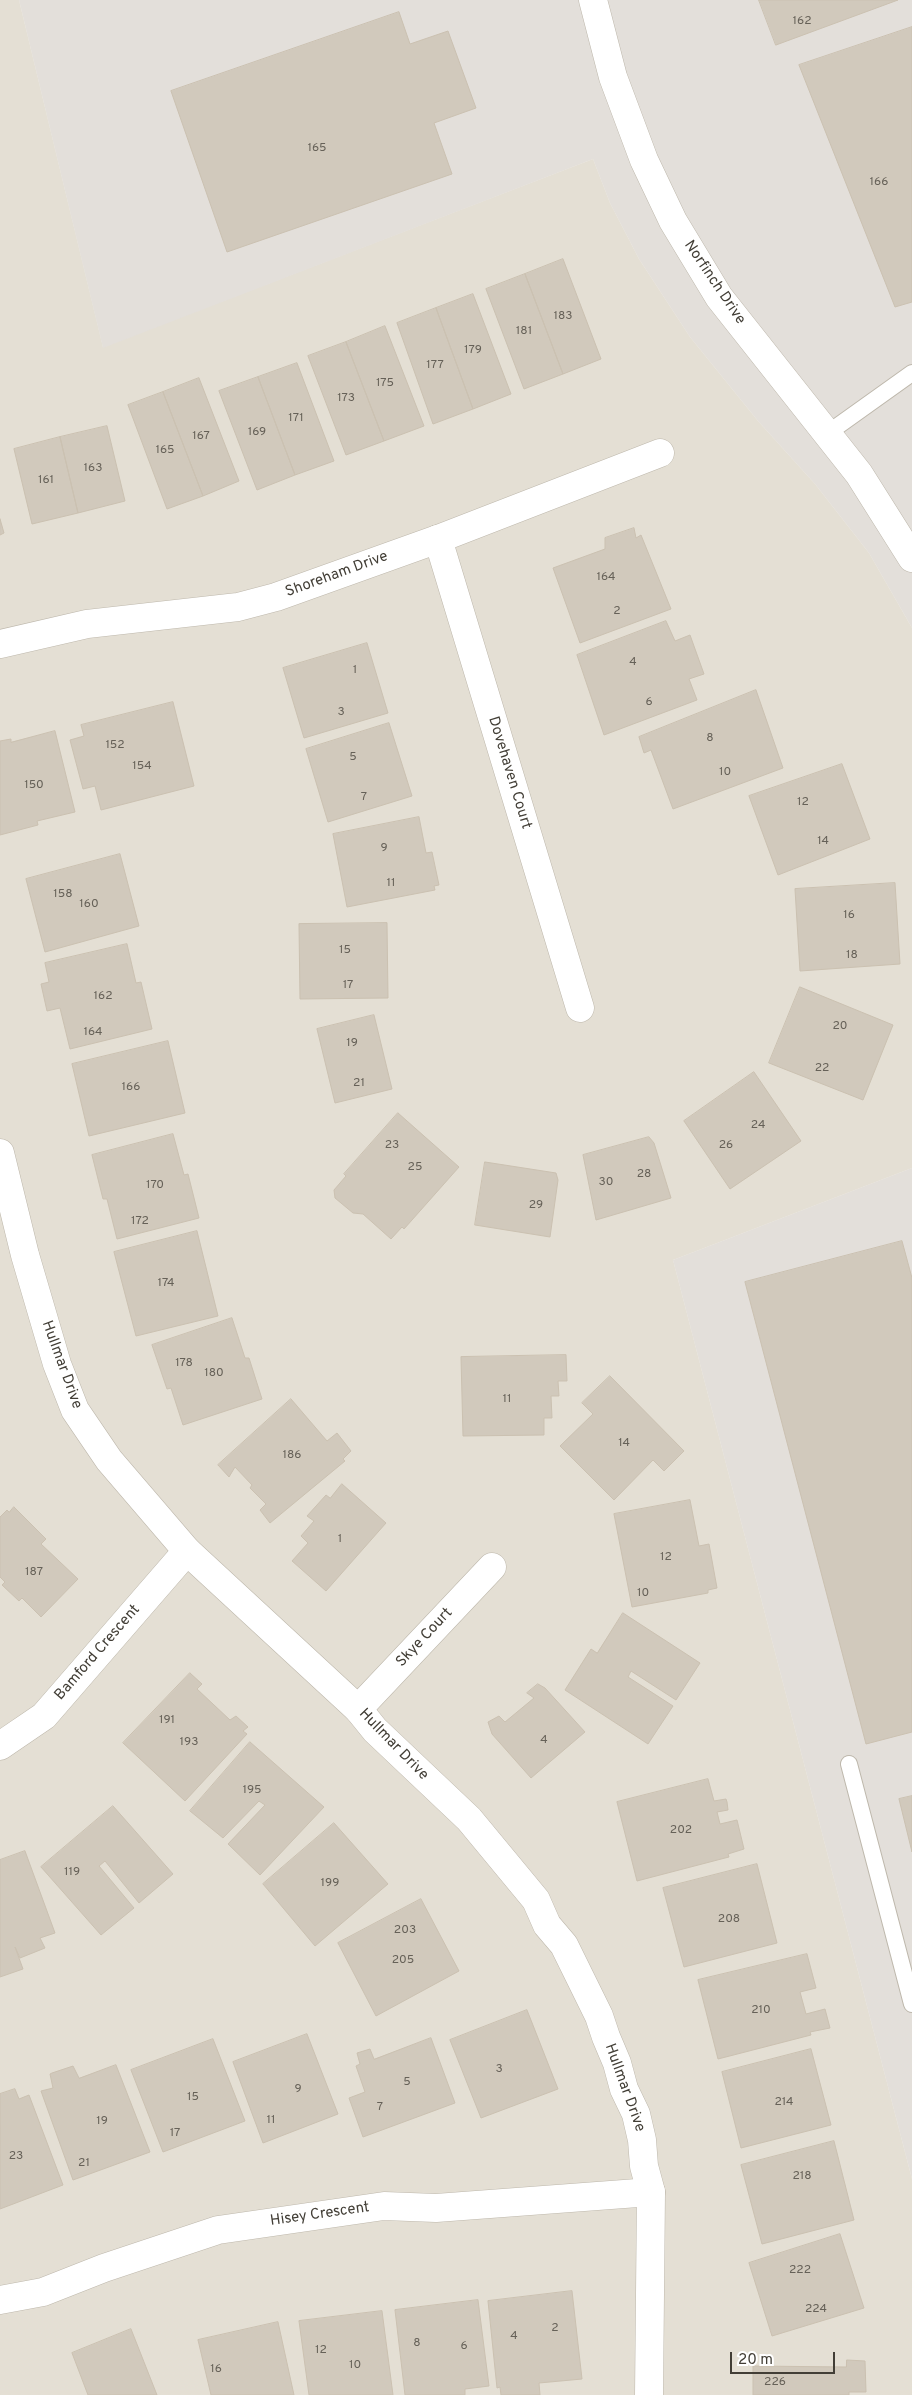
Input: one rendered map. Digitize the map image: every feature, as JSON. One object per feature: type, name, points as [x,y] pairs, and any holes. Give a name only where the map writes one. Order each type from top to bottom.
[{"type":"street","name":"Norfinch Drive","points":[[593,0],[613,77],[644,160],[673,221],[719,297],[859,474],[912,558]]},
{"type":"street","name":"Shoreham Drive","points":[[0,644],[87,624],[238,607],[276,597],[438,539],[660,453]]},
{"type":"street","name":"Dovehaven Court","points":[[438,539],[580,1008]]},
{"type":"street","name":"Hullmar Drive","points":[[0,1152],[25,1256],[57,1364],[75,1410],[109,1460],[187,1550],[358,1709],[375,1730],[469,1819],[536,1900],[547,1925],[564,1945],[599,2016],[617,2063],[624,2088],[636,2114],[642,2140],[644,2166],[650,2192],[649,2395]]},
{"type":"street","name":"Bamford Crescent","points":[[0,1746],[44,1716],[187,1550]]},
{"type":"street","name":"Skye Court","points":[[358,1709],[492,1566]]},
{"type":"street","name":"Hisey Crescent","points":[[0,2300],[43,2292],[121,2262],[218,2230],[384,2206],[436,2208],[650,2192]]},
{"type":"lane","points":[[828,433],[912,373]]},
{"type":"lane","points":[[849,1764],[912,2004]]},
{"type":"shaded area","points":[[0,0],[19,0],[103,347],[593,159],[610,203],[639,259],[690,337],[758,421],[815,484],[869,553],[912,628],[912,1168],[673,1260],[912,2179],[912,2395],[0,2395]]},
{"type":"shaded area","points":[[19,0],[912,0],[912,628],[869,553],[815,484],[758,421],[690,337],[639,259],[610,203],[593,159],[103,348]]},
{"type":"shaded area","points":[[912,1168],[912,2179],[673,1260]]},
{"type":"building","points":[[759,0],[898,0],[776,45]]},
{"type":"building","points":[[399,12],[410,44],[448,31],[476,108],[434,123],[452,174],[227,252],[171,91]]},
{"type":"building","points":[[912,27],[912,302],[895,307],[799,65]]},
{"type":"building","points":[[563,259],[601,359],[563,374],[525,274]]},
{"type":"building","points":[[525,274],[563,374],[524,389],[486,289]]},
{"type":"building","points":[[473,294],[511,394],[473,409],[436,308]]},
{"type":"building","points":[[436,308],[473,409],[433,424],[397,323]]},
{"type":"building","points":[[385,326],[424,426],[384,441],[346,342]]},
{"type":"building","points":[[346,342],[384,441],[346,455],[308,356]]},
{"type":"building","points":[[297,363],[334,461],[295,475],[258,377]]},
{"type":"building","points":[[258,377],[295,475],[257,490],[219,391]]},
{"type":"building","points":[[199,378],[239,481],[203,496],[163,392]]},
{"type":"building","points":[[163,392],[203,496],[167,509],[128,405]]},
{"type":"building","points":[[107,426],[125,501],[78,513],[60,437]]},
{"type":"building","points":[[60,437],[78,513],[32,524],[14,449]]},
{"type":"building","points":[[0,519],[4,533],[0,535]]},
{"type":"building","points":[[634,528],[636,538],[641,535],[671,609],[580,643],[553,568],[605,549],[605,538]]},
{"type":"building","points":[[666,621],[675,641],[690,635],[704,674],[689,679],[697,700],[604,735],[577,655]]},
{"type":"building","points":[[367,643],[388,713],[304,738],[283,668]]},
{"type":"building","points":[[756,690],[783,768],[673,809],[651,750],[644,753],[639,737]]},
{"type":"building","points":[[173,702],[194,786],[101,810],[95,786],[83,789],[70,740],[84,736],[81,725]]},
{"type":"building","points":[[389,723],[412,796],[328,822],[306,749]]},
{"type":"building","points":[[55,731],[75,812],[37,821],[38,825],[0,835],[0,741],[11,739],[11,742]]},
{"type":"building","points":[[842,764],[870,839],[778,875],[749,796]]},
{"type":"building","points":[[419,817],[426,853],[432,852],[439,885],[434,886],[435,890],[347,907],[333,834]]},
{"type":"building","points":[[120,854],[139,926],[45,952],[26,879]]},
{"type":"building","points":[[895,883],[900,964],[800,971],[795,889]]},
{"type":"building","points":[[387,923],[388,998],[300,999],[299,924]]},
{"type":"building","points":[[127,944],[136,983],[141,982],[152,1029],[70,1049],[60,1008],[47,1011],[41,984],[49,982],[45,963]]},
{"type":"building","points":[[800,987],[893,1025],[863,1100],[769,1063]]},
{"type":"building","points":[[374,1015],[392,1089],[335,1103],[317,1029]]},
{"type":"building","points":[[168,1041],[185,1113],[89,1136],[72,1064]]},
{"type":"building","points":[[754,1072],[801,1141],[730,1189],[684,1121]]},
{"type":"building","points":[[398,1113],[459,1167],[404,1229],[402,1227],[391,1239],[363,1214],[353,1213],[335,1198],[334,1190],[346,1176],[344,1174]]},
{"type":"building","points":[[173,1134],[184,1175],[188,1174],[199,1218],[117,1239],[107,1199],[103,1199],[92,1155]]},
{"type":"building","points":[[649,1137],[654,1143],[671,1198],[596,1220],[583,1155]]},
{"type":"building","points":[[485,1162],[556,1173],[558,1180],[550,1237],[475,1225]]},
{"type":"building","points":[[197,1231],[218,1316],[136,1336],[114,1252]]},
{"type":"building","points":[[902,1241],[912,1278],[912,1732],[866,1744],[745,1282]]},
{"type":"building","points":[[232,1318],[245,1358],[249,1358],[262,1399],[183,1425],[171,1388],[167,1389],[152,1345]]},
{"type":"building","points":[[566,1355],[567,1381],[558,1381],[559,1396],[551,1396],[552,1418],[544,1418],[544,1435],[463,1436],[461,1357]]},
{"type":"building","points":[[610,1376],[684,1451],[664,1471],[653,1460],[614,1500],[560,1446],[593,1414],[582,1403]]},
{"type":"building","points":[[291,1399],[327,1441],[337,1433],[351,1451],[343,1459],[345,1461],[270,1523],[260,1510],[266,1504],[250,1488],[252,1485],[235,1467],[229,1477],[218,1465]]},
{"type":"building","points":[[342,1484],[386,1523],[326,1591],[292,1561],[308,1543],[301,1536],[314,1521],[307,1516],[326,1495],[330,1498]]},
{"type":"building","points":[[690,1500],[699,1546],[709,1544],[717,1588],[708,1590],[708,1593],[632,1607],[614,1514]]},
{"type":"building","points":[[14,1507],[46,1539],[41,1544],[78,1579],[41,1617],[22,1598],[19,1601],[2,1585],[5,1582],[0,1577],[0,1517],[7,1510],[9,1512]]},
{"type":"building","points":[[623,1613],[700,1663],[676,1700],[631,1671],[628,1677],[673,1706],[648,1744],[565,1690],[591,1649],[597,1653]]},
{"type":"building","points":[[190,1673],[202,1684],[197,1689],[230,1720],[236,1716],[248,1727],[243,1731],[247,1734],[185,1801],[123,1743]]},
{"type":"building","points":[[538,1684],[545,1688],[585,1732],[531,1778],[492,1734],[488,1722],[499,1716],[505,1722],[534,1698],[527,1693]]},
{"type":"building","points":[[250,1742],[324,1807],[260,1875],[228,1844],[265,1805],[259,1801],[223,1838],[190,1811]]},
{"type":"building","points":[[708,1779],[714,1801],[726,1799],[727,1802],[728,1810],[717,1812],[720,1824],[737,1820],[744,1849],[728,1854],[729,1857],[637,1881],[617,1802]]},
{"type":"building","points":[[912,1796],[912,1852],[899,1799]]},
{"type":"building","points":[[113,1806],[173,1874],[139,1903],[105,1861],[99,1866],[134,1908],[101,1935],[41,1867]]},
{"type":"building","points":[[334,1823],[388,1884],[315,1946],[263,1884]]},
{"type":"building","points":[[25,1851],[55,1933],[40,1938],[45,1948],[20,1958],[15,1947],[23,1969],[0,1977],[0,1860]]},
{"type":"building","points":[[757,1864],[777,1943],[684,1967],[663,1888]]},
{"type":"building","points":[[421,1899],[459,1971],[376,2016],[338,1943]]},
{"type":"building","points":[[807,1954],[816,1988],[800,1992],[806,2014],[825,2009],[830,2028],[810,2032],[811,2035],[718,2059],[698,1980]]},
{"type":"building","points":[[527,2010],[558,2089],[481,2118],[450,2040]]},
{"type":"building","points":[[307,2034],[338,2114],[263,2143],[233,2062]]},
{"type":"building","points":[[431,2038],[455,2103],[363,2137],[349,2098],[365,2092],[356,2066],[360,2064],[357,2053],[370,2049],[374,2059]]},
{"type":"building","points":[[213,2039],[245,2121],[163,2152],[131,2070]]},
{"type":"building","points":[[811,2049],[831,2125],[741,2148],[722,2072]]},
{"type":"building","points":[[116,2065],[150,2152],[73,2180],[41,2091],[53,2088],[50,2074],[52,2073],[73,2066],[79,2078]]},
{"type":"building","points":[[15,2089],[19,2099],[29,2095],[63,2185],[0,2209],[0,2094]]},
{"type":"building","points":[[834,2141],[854,2220],[762,2244],[741,2165]]},
{"type":"building","points":[[840,2234],[864,2308],[772,2336],[749,2263]]},
{"type":"building","points":[[572,2291],[582,2379],[539,2383],[540,2395],[501,2395],[500,2387],[497,2388],[488,2301]]},
{"type":"building","points":[[478,2300],[489,2386],[465,2389],[465,2395],[405,2395],[395,2310]]},
{"type":"building","points":[[382,2311],[393,2395],[309,2395],[299,2321]]},
{"type":"building","points":[[278,2322],[294,2395],[211,2395],[198,2340]]},
{"type":"building","points":[[131,2329],[157,2395],[88,2395],[72,2353]]},
{"type":"building","points":[[847,2360],[865,2361],[866,2392],[849,2392],[849,2395],[753,2395],[753,2366],[846,2367]]}]
